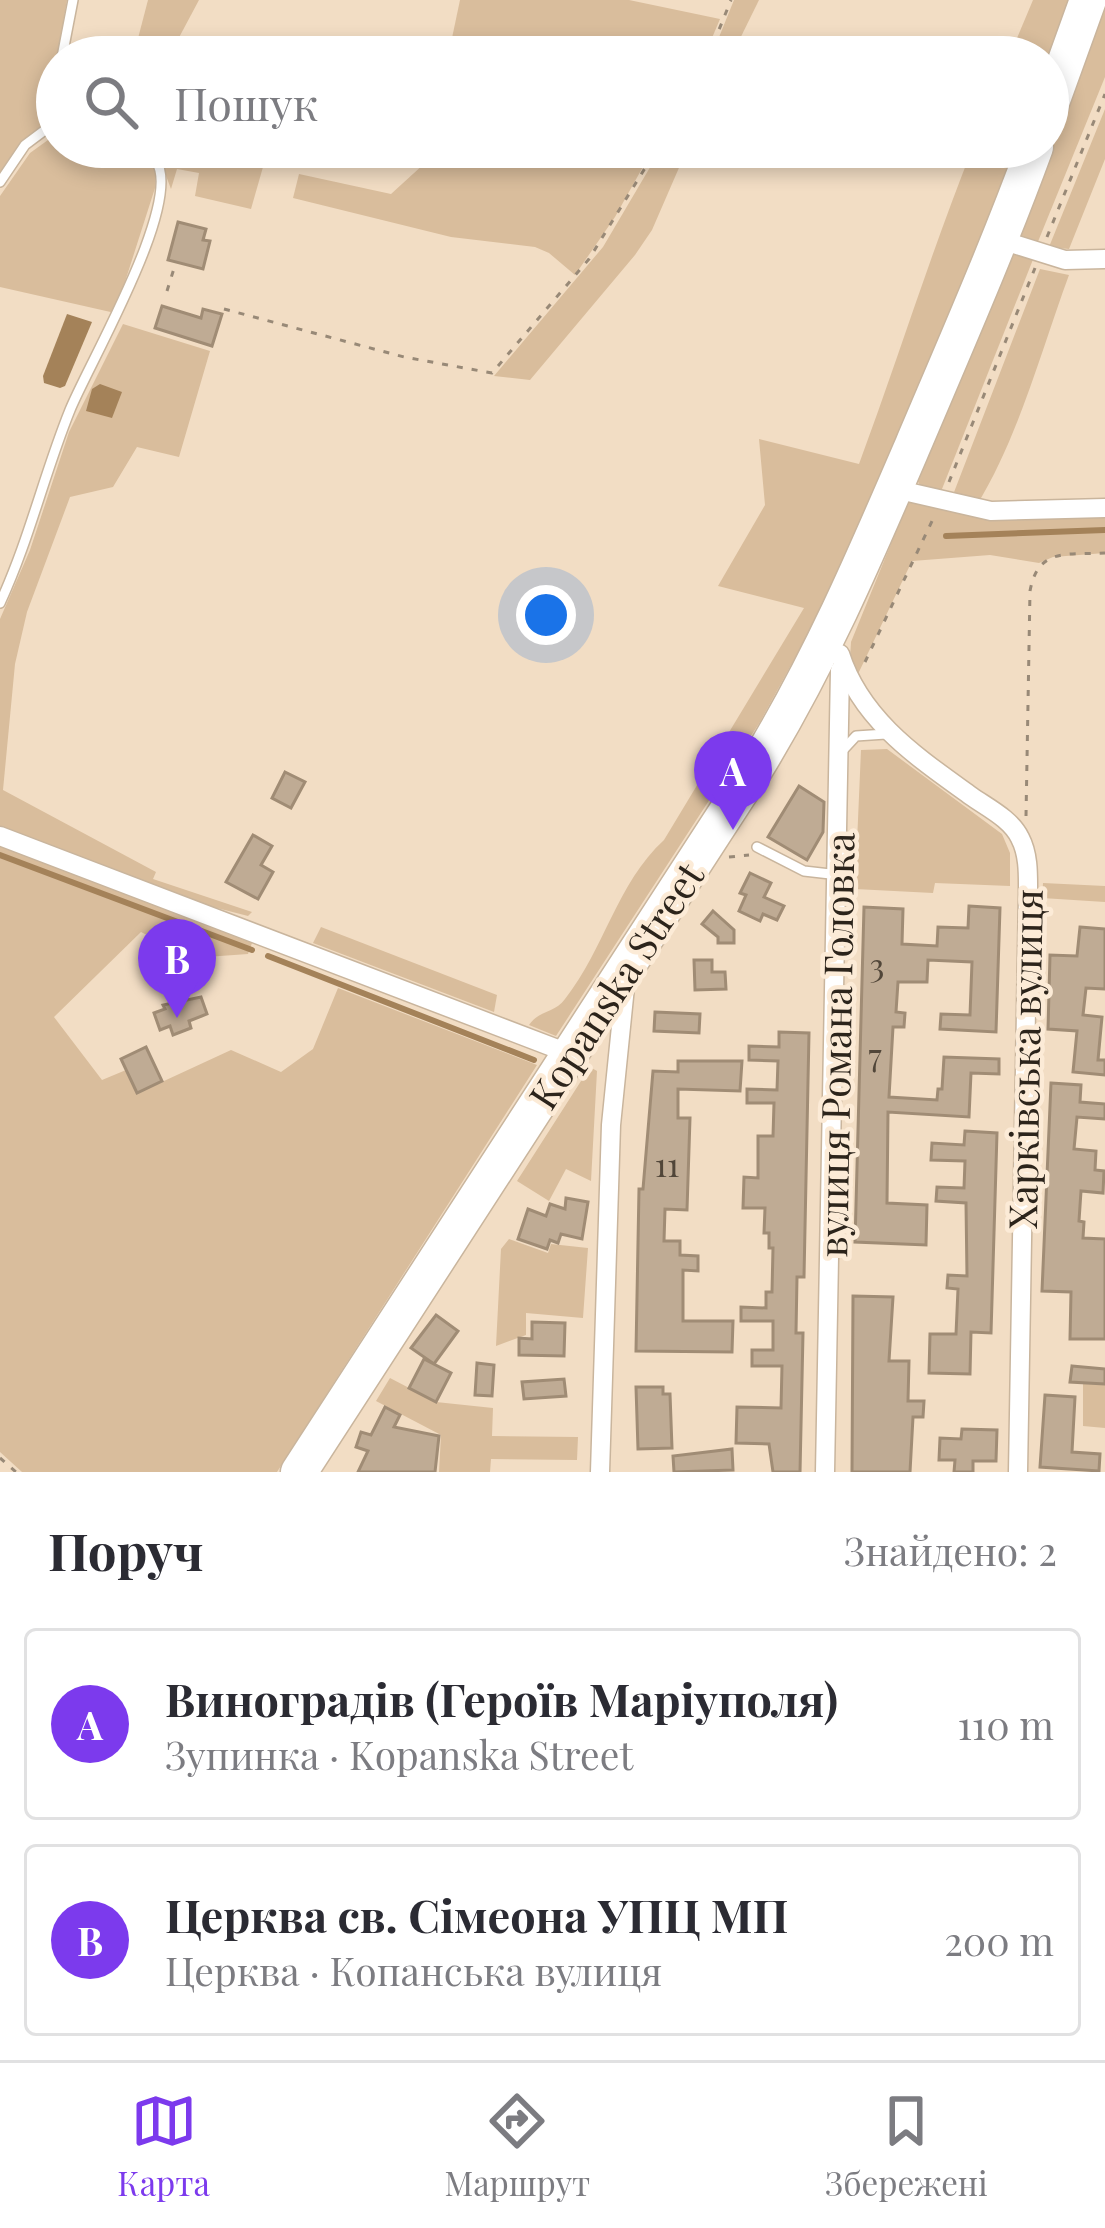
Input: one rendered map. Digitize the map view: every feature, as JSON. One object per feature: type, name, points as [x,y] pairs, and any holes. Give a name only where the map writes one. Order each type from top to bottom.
[{"type":"highway","points":[[1069,53],[1088,0]]},
{"type":"highway","name":"Kopanska Street","points":[[299,1472],[840,635],[1027,168]]},
{"type":"street","points":[[1001,240],[1065,260],[1105,259]]},
{"type":"street","points":[[895,489],[991,511],[1105,508]]},
{"type":"street","name":"Харківська вулиця","points":[[840,635],[854,686],[896,739],[1004,819],[1020,838],[1027,862],[1018,1472]]},
{"type":"street","name":"вулиця Романа Головка","points":[[826,1472],[840,635]]},
{"type":"street","points":[[0,836],[568,1053]]},
{"type":"street","points":[[600,1472],[610,1125],[629,958]]},
{"type":"lane","points":[[66,36],[73,0]]},
{"type":"lane","points":[[0,182],[26,145],[36,139]]},
{"type":"lane","points":[[0,603],[23,550],[69,412],[127,297],[160,193],[160,168]]},
{"type":"lane","points":[[841,754],[848,743],[866,733],[896,739]]},
{"type":"lane","points":[[758,847],[804,871],[839,874]]},
{"type":"path","points":[[716,36],[731,0]]},
{"type":"path","points":[[854,686],[942,501],[1105,94]]},
{"type":"path","points":[[224,309],[404,357],[492,373],[589,259],[645,168]]},
{"type":"path","points":[[167,292],[176,262]]},
{"type":"path","points":[[1020,838],[1028,800],[1033,573],[1039,563],[1053,557],[1105,554]]},
{"type":"path","points":[[0,1458],[16,1472]]},
{"type":"shaded area","points":[[0,0],[67,0],[61,36],[36,36],[36,131],[0,174]]},
{"type":"shaded area","points":[[148,0],[199,0],[180,36],[139,36]]},
{"type":"shaded area","points":[[460,0],[629,0],[720,19],[713,36],[452,36]]},
{"type":"shaded area","points":[[734,0],[759,0],[741,36],[719,36]]},
{"type":"shaded area","points":[[1033,0],[1074,0],[1061,36],[1018,36]]},
{"type":"shaded area","points":[[1105,0],[1105,77],[1069,165],[1069,98]]},
{"type":"shaded area","points":[[1105,109],[1105,159],[1069,249],[1049,247]]},
{"type":"shaded area","points":[[36,149],[36,168],[156,170],[155,188],[115,313],[0,287],[0,196]]},
{"type":"shaded area","points":[[163,168],[263,168],[251,209],[195,196],[199,173],[177,169],[171,189]]},
{"type":"shaded area","points":[[420,168],[642,168],[575,275],[535,247],[451,237],[293,198],[299,174],[391,194]]},
{"type":"shaded area","points":[[650,168],[679,168],[652,230],[635,255],[530,380],[494,376],[603,247]]},
{"type":"shaded area","points":[[965,168],[1011,168],[833,588],[760,722],[556,1036],[529,1025],[561,1004],[579,980],[634,876],[664,840],[804,608],[718,586],[765,505],[759,439],[859,464]]},
{"type":"shaded area","points":[[1043,168],[1068,168],[1037,244],[1018,236]]},
{"type":"shaded area","points":[[1010,254],[1034,257],[942,489],[922,489],[917,480]]},
{"type":"shaded area","points":[[1040,269],[1069,275],[1017,422],[977,505],[951,500]]},
{"type":"shaded area","points":[[67,314],[92,322],[65,386],[60,388],[44,383],[43,376]]},
{"type":"shaded area","points":[[123,324],[210,351],[179,457],[137,447],[113,487],[70,497],[27,612],[15,664],[3,790],[156,872],[153,879],[252,912],[248,916],[0,826],[0,619],[30,550],[69,432]]},
{"type":"shaded area","points":[[100,384],[122,392],[112,418],[86,411],[92,389]]},
{"type":"shaded area","points":[[910,497],[1105,512],[1105,553],[1053,557],[1039,563],[990,555],[912,561],[858,674],[850,658],[851,642]]},
{"type":"shaded area","points":[[887,749],[1002,834],[1010,853],[1010,886],[935,883],[933,893],[855,889],[861,750]]},
{"type":"shaded area","points":[[0,846],[252,943],[248,954],[192,958],[141,932],[54,1017],[102,1080],[126,1070],[138,1093],[231,1050],[281,1072],[313,1049],[338,988],[537,1065],[277,1472],[22,1472],[0,1452]]},
{"type":"shaded area","points":[[1043,883],[1105,886],[1105,902],[1042,898]]},
{"type":"shaded area","points":[[321,927],[497,995],[494,1012],[313,943]]},
{"type":"shaded area","points":[[590,1067],[597,1071],[591,1181],[566,1169],[549,1201],[517,1181]]},
{"type":"shaded area","points":[[509,1239],[548,1253],[551,1244],[588,1248],[583,1318],[526,1313],[526,1335],[496,1346],[501,1249]]},
{"type":"shaded area","points":[[390,1378],[436,1402],[493,1408],[492,1436],[578,1437],[577,1460],[491,1459],[490,1472],[439,1472],[441,1435],[376,1401]]},
{"type":"shaded area","points":[[1083,1382],[1105,1384],[1105,1428],[1083,1426]]},
{"type":"building","points":[[178,222],[206,229],[203,240],[210,241],[203,269],[168,260]]},
{"type":"building","points":[[162,306],[201,318],[203,309],[222,314],[212,346],[155,328]]},
{"type":"building","points":[[285,772],[305,782],[291,808],[272,798]]},
{"type":"building","points":[[799,786],[824,802],[823,832],[807,860],[768,837]]},
{"type":"building","points":[[253,835],[272,846],[261,865],[273,872],[258,899],[226,882]]},
{"type":"building","points":[[750,873],[771,883],[764,897],[784,906],[777,920],[763,914],[760,921],[739,911],[746,895],[740,893]]},
{"type":"building","points":[[969,906],[1000,908],[996,1032],[940,1029],[941,1014],[970,1015],[972,962],[928,960],[927,982],[898,982],[896,1012],[905,1013],[904,1027],[893,1027],[889,1097],[937,1100],[944,1057],[999,1059],[999,1074],[971,1073],[969,1117],[888,1112],[887,1203],[927,1205],[926,1245],[855,1242],[864,907],[903,909],[902,944],[937,946],[938,927],[968,928]]},
{"type":"building","points":[[713,911],[734,930],[734,943],[718,943],[718,937],[702,924]]},
{"type":"building","points":[[1080,927],[1105,929],[1105,989],[1086,988],[1083,1015],[1102,1017],[1098,1060],[1105,1060],[1105,1075],[1073,1072],[1077,1031],[1048,1029],[1050,955],[1077,956]]},
{"type":"building","points":[[694,960],[712,960],[712,972],[725,972],[726,989],[695,990]]},
{"type":"building","points":[[201,997],[207,1014],[189,1021],[191,1028],[173,1035],[170,1026],[160,1030],[154,1013],[165,1009],[163,1005]]},
{"type":"building","points":[[655,1012],[700,1014],[699,1033],[654,1031]]},
{"type":"building","points":[[779,1032],[809,1033],[804,1277],[797,1277],[796,1333],[803,1333],[800,1472],[773,1472],[769,1444],[736,1443],[737,1407],[781,1408],[782,1366],[752,1366],[752,1350],[773,1350],[773,1321],[741,1321],[741,1307],[766,1308],[766,1292],[772,1292],[773,1248],[769,1248],[769,1233],[764,1233],[765,1208],[743,1208],[744,1177],[758,1178],[758,1136],[773,1136],[774,1103],[747,1103],[747,1089],[777,1090],[778,1061],[749,1060],[749,1046],[779,1047]]},
{"type":"building","points":[[146,1047],[162,1081],[137,1093],[121,1059]]},
{"type":"building","points":[[678,1061],[742,1061],[740,1091],[678,1089],[678,1118],[690,1118],[687,1210],[665,1209],[664,1241],[680,1241],[680,1255],[698,1256],[698,1271],[683,1270],[683,1321],[733,1321],[732,1352],[636,1351],[639,1189],[643,1189],[653,1071],[678,1072]]},
{"type":"building","points":[[1051,1083],[1081,1085],[1080,1102],[1105,1104],[1105,1119],[1077,1117],[1074,1149],[1096,1151],[1095,1170],[1104,1171],[1103,1193],[1081,1191],[1079,1221],[1084,1222],[1083,1238],[1105,1239],[1105,1339],[1070,1339],[1071,1292],[1042,1291]]},
{"type":"building","points":[[965,1131],[997,1133],[991,1333],[971,1332],[970,1374],[929,1373],[930,1334],[956,1334],[958,1289],[947,1288],[948,1275],[967,1276],[966,1203],[936,1201],[937,1187],[964,1188],[965,1161],[931,1160],[932,1143],[964,1145]]},
{"type":"building","points":[[566,1198],[588,1202],[582,1239],[561,1234],[558,1243],[550,1240],[547,1249],[518,1239],[528,1209],[546,1216],[550,1204],[565,1209]]},
{"type":"building","points":[[853,1296],[893,1297],[889,1361],[909,1361],[908,1401],[924,1401],[923,1417],[913,1417],[910,1472],[852,1472]]},
{"type":"building","points":[[436,1315],[458,1331],[434,1364],[411,1348]]},
{"type":"building","points":[[532,1322],[565,1323],[564,1356],[519,1355],[519,1338],[532,1339]]},
{"type":"building","points":[[424,1359],[451,1373],[436,1402],[409,1388]]},
{"type":"building","points":[[477,1363],[494,1365],[492,1396],[475,1395]]},
{"type":"building","points":[[1072,1366],[1105,1369],[1105,1384],[1070,1382]]},
{"type":"building","points":[[564,1379],[566,1396],[524,1399],[522,1382]]},
{"type":"building","points":[[636,1387],[663,1387],[663,1394],[670,1394],[672,1448],[638,1449]]},
{"type":"building","points":[[1045,1395],[1075,1397],[1072,1452],[1100,1454],[1099,1471],[1040,1467]]},
{"type":"building","points":[[385,1407],[400,1415],[394,1427],[439,1436],[435,1472],[358,1472],[368,1451],[356,1447],[361,1432],[371,1435]]},
{"type":"building","points":[[962,1429],[997,1430],[996,1461],[973,1461],[973,1472],[954,1472],[955,1460],[939,1460],[940,1438],[961,1439]]},
{"type":"building","points":[[732,1449],[733,1470],[674,1472],[673,1456]]},
{"type":"waterway","points":[[946,536],[1105,530]]},
{"type":"waterway","points":[[0,855],[252,950]]},
{"type":"waterway","points":[[268,956],[534,1060]]},
{"type":"place","name":"Виноградів (Героїв Маріуполя)","points":[[733,830]]},
{"type":"place","name":"Церква св. Сімеона УПЦ МП","points":[[177,1018]]}]
